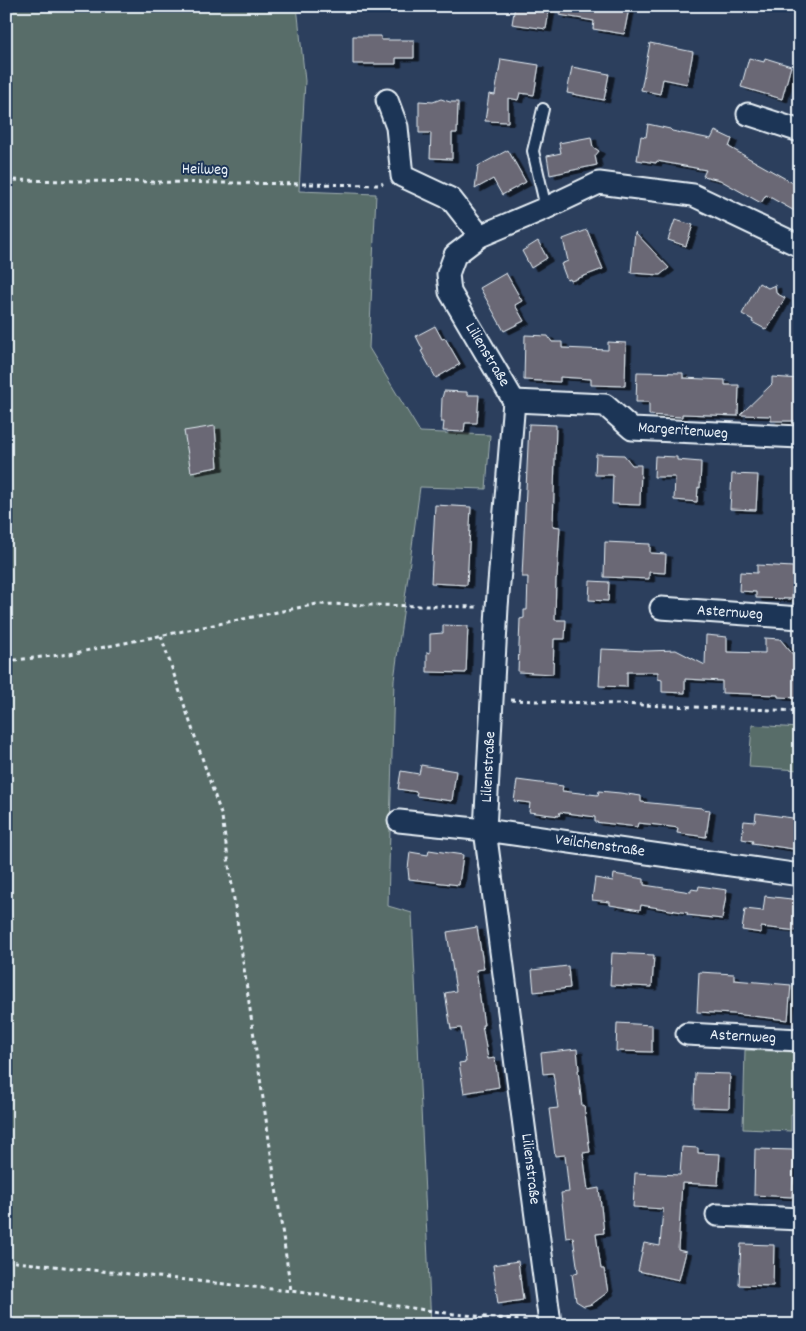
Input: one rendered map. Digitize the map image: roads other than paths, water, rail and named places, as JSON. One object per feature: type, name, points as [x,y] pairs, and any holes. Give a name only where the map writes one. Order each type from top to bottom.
[{"type":"street","points":[[387,100],[397,127],[402,176],[451,199],[480,236]]},
{"type":"street","points":[[748,114],[800,131]]},
{"type":"street","name":"Lilienstraße","points":[[550,1324],[486,830],[497,607],[514,401],[450,292],[448,274],[455,255],[480,236],[546,208],[599,182],[693,195],[800,246]]},
{"type":"street","name":"Margeritenweg","points":[[514,401],[605,404],[632,429],[800,437]]},
{"type":"street","name":"Asternweg","points":[[661,608],[800,618]]},
{"type":"street","name":"Veilchenstraße","points":[[399,821],[486,830],[800,875]]},
{"type":"street","name":"Asternweg","points":[[687,1034],[800,1040]]},
{"type":"street","points":[[717,1215],[800,1218]]},
{"type":"lane","points":[[543,109],[533,151],[546,208]]}]
